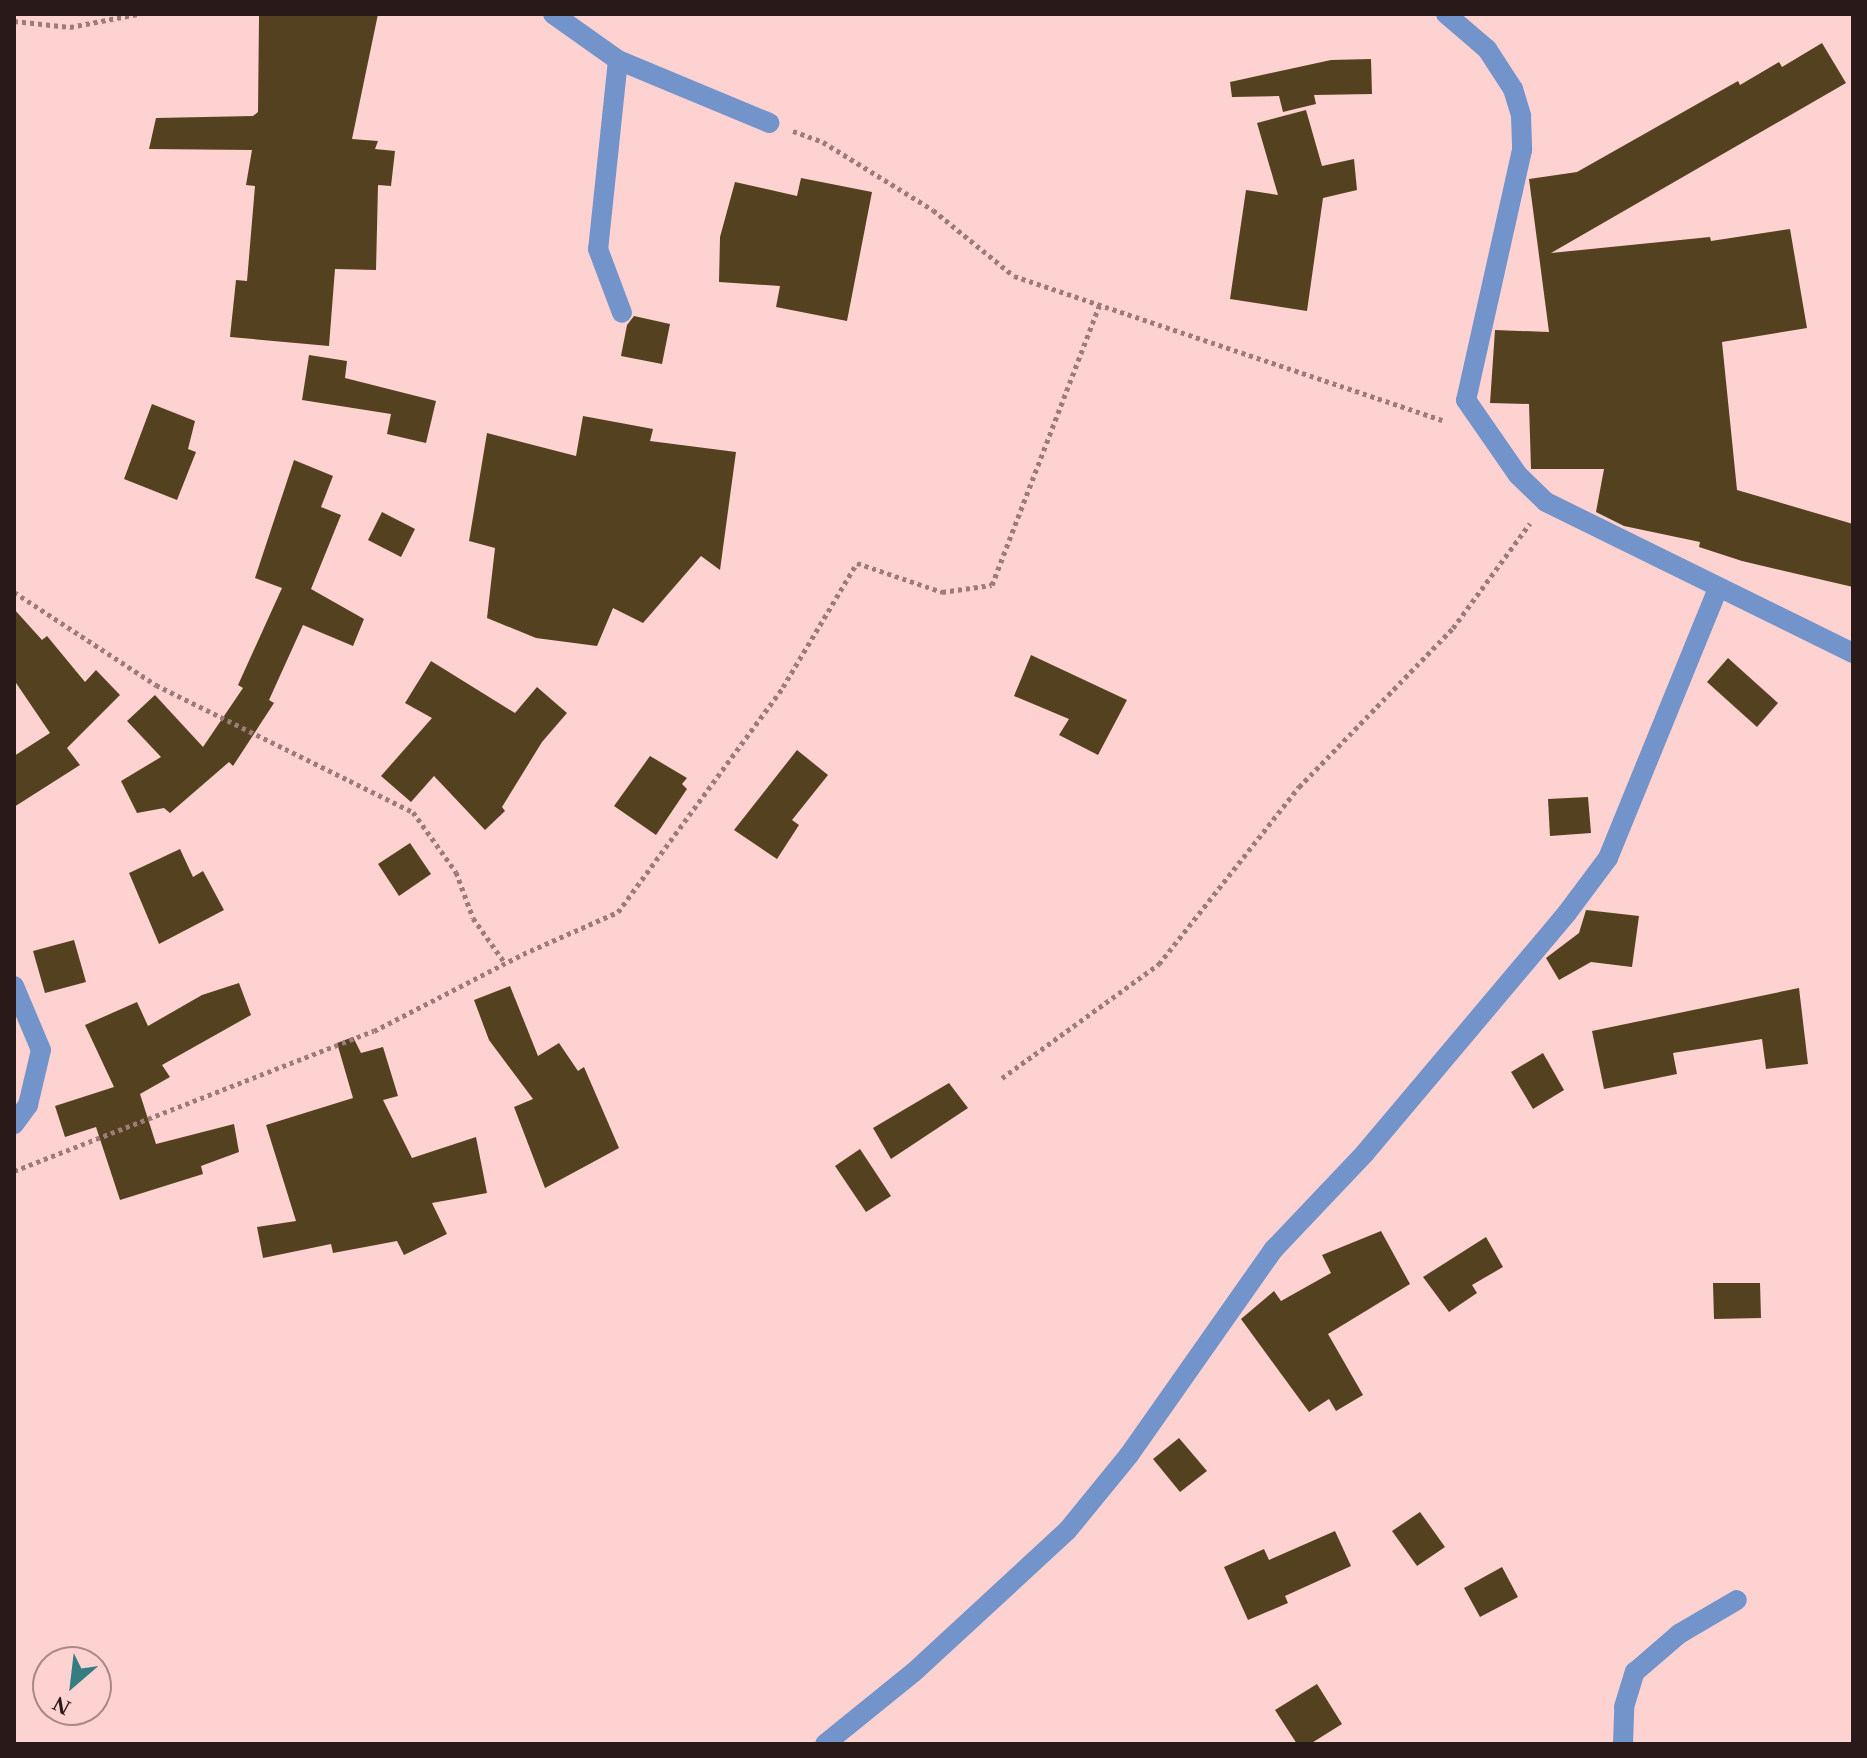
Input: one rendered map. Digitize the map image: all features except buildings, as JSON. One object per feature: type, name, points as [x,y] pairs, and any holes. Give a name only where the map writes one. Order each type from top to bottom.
[{"type":"street","points":[[553,14],[618,60],[769,123]]},
{"type":"street","points":[[1446,14],[1487,49],[1513,89],[1521,116],[1522,150],[1466,400],[1518,475],[1546,502],[1853,653]]},
{"type":"street","points":[[618,60],[598,249],[622,313]]},
{"type":"street","points":[[825,1744],[914,1672],[1067,1531],[1129,1455],[1273,1250],[1394,1119],[1567,913],[1608,858],[1718,589]]},
{"type":"street","points":[[14,986],[41,1050],[28,1105],[14,1124]]},
{"type":"street","points":[[1623,1744],[1624,1707],[1635,1672],[1679,1634],[1737,1600]]},
{"type":"path","points":[[14,21],[70,27],[138,14]]},
{"type":"path","points":[[769,123],[823,142],[933,210],[1014,276],[1450,426]]},
{"type":"path","points":[[14,1171],[374,1031],[505,963],[618,912],[783,687],[857,563],[942,592],[992,585],[1099,306]]},
{"type":"path","points":[[1002,1078],[1159,964],[1299,787],[1453,628],[1546,502]]},
{"type":"path","points":[[14,592],[156,685],[413,812],[456,872],[473,918],[505,963]]}]
